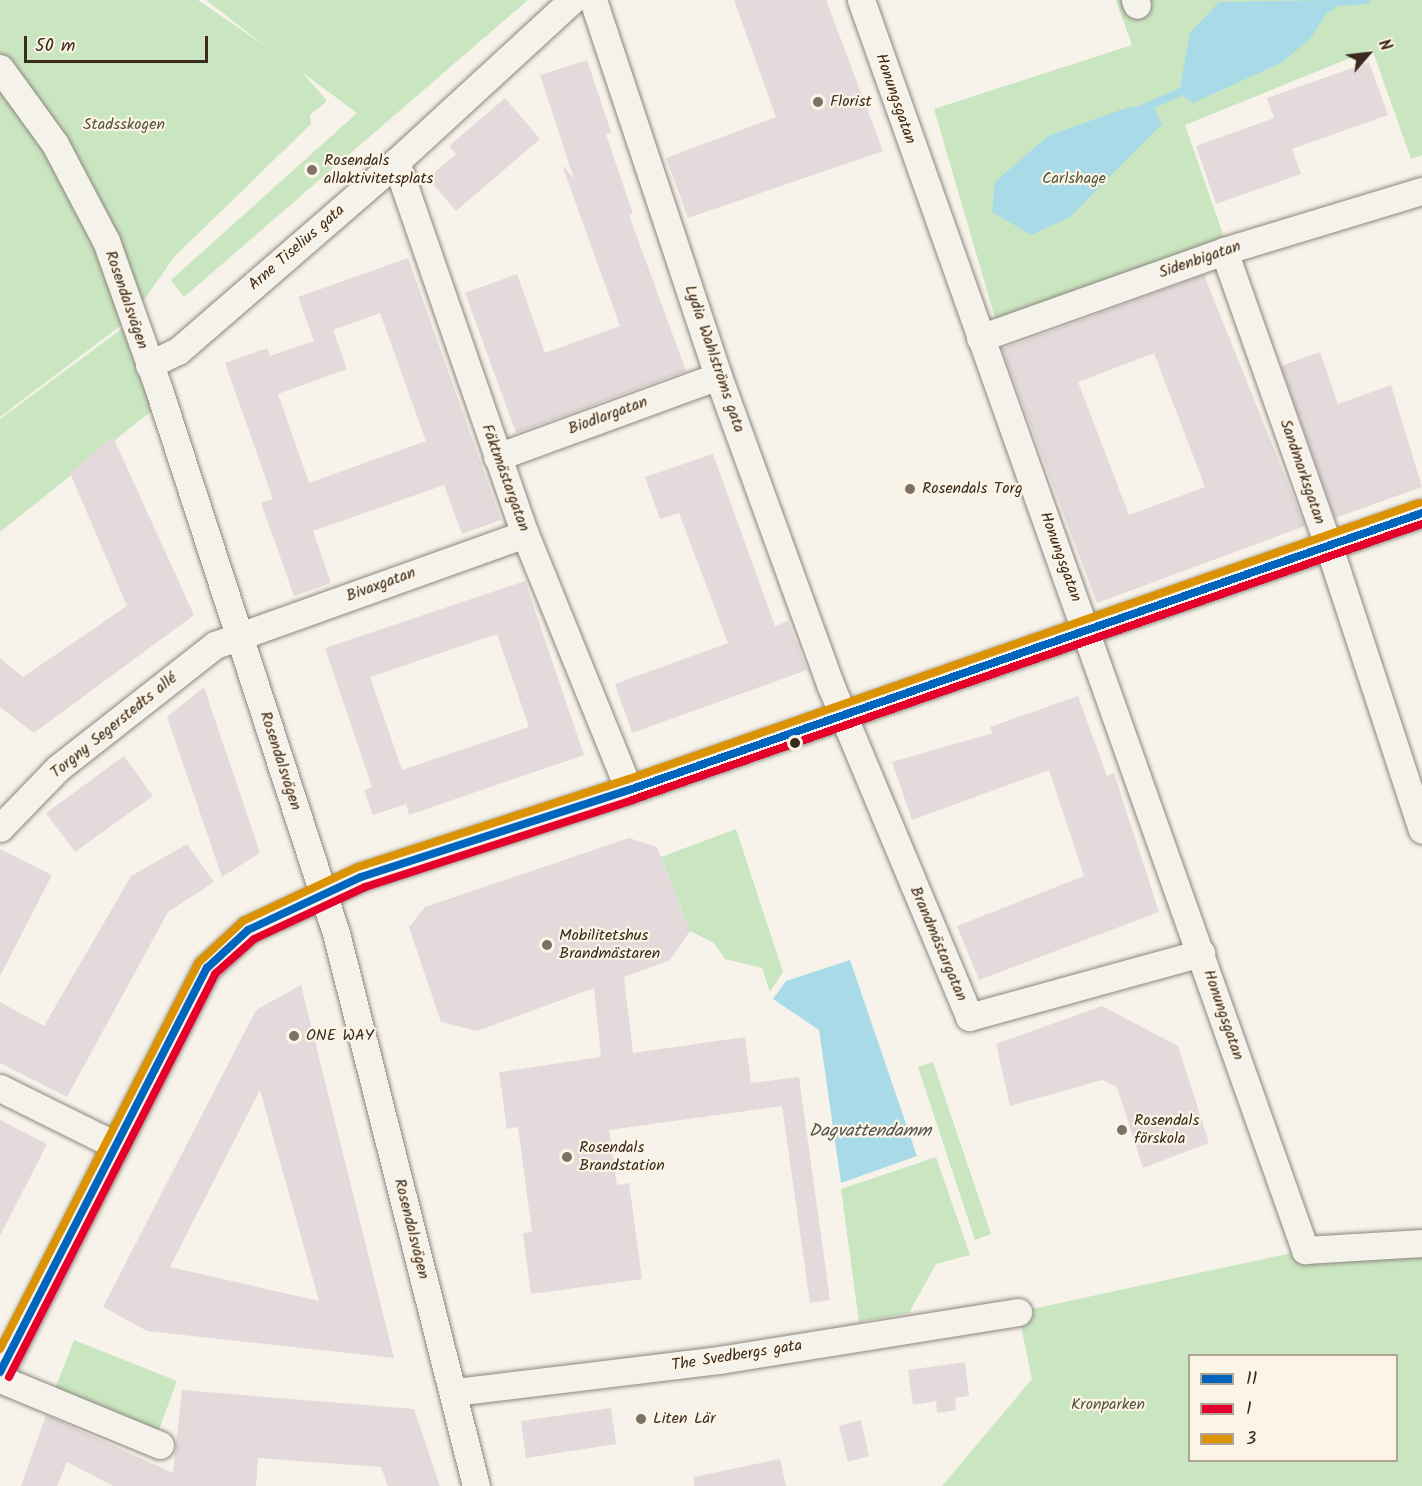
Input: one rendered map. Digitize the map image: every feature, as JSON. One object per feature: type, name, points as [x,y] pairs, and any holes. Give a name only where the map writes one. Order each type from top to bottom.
[{"type":"street","name":"Arne Tiselius gata","points":[[149,365],[178,351],[396,162],[572,0]]},
{"type":"street","name":"Lydia Wahlströms gata","points":[[593,0],[718,376],[842,716]]},
{"type":"street","name":"Honungsgatan","points":[[861,0],[1305,1250],[1422,1243]]},
{"type":"street","name":"Rosendalsvägen","points":[[0,68],[55,144],[106,241],[149,365],[322,891],[455,1392],[476,1486]]},
{"type":"street","name":"Fäktmästargatan","points":[[396,162],[525,534],[629,790]]},
{"type":"street","name":"Sidenbigatan","points":[[980,338],[1224,251],[1422,191]]},
{"type":"street","name":"Sandmarksgatan","points":[[1224,251],[1328,545],[1422,830]]},
{"type":"street","name":"Biodlargatan","points":[[497,457],[718,376]]},
{"type":"street","points":[[0,1372],[207,969],[248,930],[322,891],[629,790],[1422,513]]},
{"type":"street","name":"Bivaxgatan","points":[[238,636],[525,534]]},
{"type":"street","name":"Torgny Segerstedts allé","points":[[0,828],[58,768],[215,645],[238,636]]},
{"type":"street","name":"Brandmästargatan","points":[[842,716],[969,1017],[1201,953]]},
{"type":"street","points":[[0,1088],[115,1145]]},
{"type":"street","name":"The Svedbergs gata","points":[[455,1392],[719,1360],[1018,1311]]},
{"type":"street","points":[[0,1379],[160,1445]]},
{"type":"green space","name":"Stadsskogen","points":[[0,0],[198,0],[265,46],[206,0],[528,0],[184,297],[171,280],[357,113],[303,73],[327,101],[310,115],[311,124],[175,256],[132,317],[0,417]]},
{"type":"green space","name":"Carlshage","points":[[1116,0],[1422,0],[1422,155],[1411,159],[1372,49],[1185,125],[1225,240],[997,325],[934,109],[1132,45]]},
{"type":"green space","points":[[131,322],[159,405],[0,532],[0,419]]},
{"type":"green space","points":[[736,829],[783,972],[770,992],[762,968],[725,959],[714,943],[690,931],[661,857]]},
{"type":"green space","points":[[933,1062],[991,1234],[975,1240],[918,1067]]},
{"type":"green space","points":[[936,1157],[970,1255],[936,1264],[909,1313],[859,1322],[841,1189]]},
{"type":"green space","name":"Kronparken","points":[[1422,1243],[1422,1486],[942,1486],[1032,1379],[1018,1312],[1305,1250]]},
{"type":"green space","points":[[74,1340],[177,1381],[157,1435],[53,1394]]},
{"type":"water","points":[[1335,0],[1310,39],[1281,63],[1193,103],[1179,93],[1190,33],[1219,2]]},
{"type":"water","points":[[1152,104],[1162,124],[1070,217],[1031,235],[992,212],[995,182],[1048,136],[1126,108]]},
{"type":"water","name":"Dagvattendamm","points":[[850,960],[917,1156],[841,1183],[819,1030],[773,999],[786,981]]},
{"type":"building","name":"Florist","points":[[734,0],[826,0],[883,151],[688,218],[666,158],[776,117]]},
{"type":"building","points":[[587,60],[611,132],[606,134],[633,214],[629,215],[686,371],[516,433],[465,293],[517,274],[545,353],[620,326],[562,165],[574,179],[540,75]]},
{"type":"building","points":[[1369,62],[1388,115],[1292,149],[1301,174],[1216,204],[1196,146],[1274,118],[1267,98]]},
{"type":"building","points":[[505,98],[540,139],[456,211],[428,178],[456,154],[449,146]]},
{"type":"building","points":[[408,258],[501,520],[462,534],[444,485],[313,531],[331,583],[294,596],[261,503],[273,499],[225,363],[267,348],[270,356],[314,341],[298,297]],"holes":[[[380,313],[426,441],[309,483],[278,394],[347,369],[333,330]]]},
{"type":"building","points":[[1204,275],[1305,526],[1097,603],[1002,349]],"holes":[[[1154,353],[1205,487],[1129,515],[1078,382]]]},
{"type":"building","points":[[1320,352],[1338,404],[1391,385],[1422,487],[1335,518],[1281,366]]},
{"type":"building","points":[[113,437],[194,615],[34,733],[0,707],[0,658],[23,677],[127,606],[70,473]]},
{"type":"building","points":[[713,454],[775,626],[788,621],[807,670],[632,733],[615,684],[728,643],[679,513],[660,519],[645,477]]},
{"type":"building","points":[[525,581],[584,755],[409,815],[406,804],[373,815],[364,790],[372,787],[325,648]],"holes":[[[497,634],[529,727],[402,770],[370,677]]]},
{"type":"building","points":[[204,687],[260,853],[222,877],[167,717]]},
{"type":"building","points":[[1078,696],[1107,776],[1114,773],[1159,912],[979,980],[957,926],[1084,876],[1049,770],[912,820],[892,762],[993,733],[990,727]]},
{"type":"building","points":[[124,756],[153,796],[75,852],[46,813]]},
{"type":"building","points":[[629,838],[657,847],[690,931],[670,960],[624,977],[633,1053],[745,1037],[751,1083],[799,1077],[830,1300],[810,1303],[782,1106],[609,1130],[617,1185],[629,1183],[642,1279],[531,1294],[523,1233],[532,1232],[518,1127],[507,1129],[499,1072],[601,1057],[594,988],[477,1031],[441,1022],[409,927],[425,907]]},
{"type":"building","points":[[187,844],[214,882],[168,912],[67,1097],[0,1063],[0,1002],[44,1026],[131,876]]},
{"type":"building","points":[[0,849],[52,875],[0,976]]},
{"type":"building","points":[[301,985],[394,1358],[147,1331],[103,1307],[256,1010]],"holes":[[[260,1090],[319,1301],[170,1267]]]},
{"type":"building","name":"Rosendals förskola","points":[[1102,1006],[1178,1046],[1209,1143],[1143,1168],[1117,1087],[1102,1080],[1010,1106],[996,1044]]},
{"type":"building","points":[[0,1120],[47,1144],[0,1236]]},
{"type":"building","points":[[965,1362],[969,1396],[955,1398],[956,1410],[937,1413],[936,1401],[913,1405],[908,1370]]},
{"type":"building","points":[[182,1390],[414,1409],[440,1486],[388,1486],[381,1467],[258,1458],[256,1486],[113,1486],[67,1462],[57,1486],[21,1486],[46,1415],[173,1473]]},
{"type":"building","points":[[611,1408],[616,1444],[526,1458],[521,1421]]},
{"type":"building","points":[[861,1420],[869,1456],[848,1462],[839,1426]]},
{"type":"building","points":[[780,1459],[786,1486],[694,1486],[694,1477]]},
{"type":"waterway","points":[[1328,8],[1337,2],[1366,0]]},
{"type":"waterway","points":[[1144,108],[1188,89]]},
{"type":"transit line","name":"3","points":[[0,1349],[198,963],[243,921],[358,867],[626,780],[1419,503]]},
{"type":"transit line","name":"11","points":[[0,1372],[207,968],[248,930],[361,877],[629,790],[1422,513]]},
{"type":"transit line","name":"1","points":[[9,1377],[215,974],[254,939],[365,887],[632,800],[1422,524]]},
{"type":"place","name":"Florist","points":[[818,102]]},
{"type":"place","name":"Rosendals allaktivitetsplats","points":[[312,170]]},
{"type":"place","name":"Rosendals Torg","points":[[910,489]]},
{"type":"place","name":"Mobilitetshus Brandmästaren","points":[[547,945]]},
{"type":"place","name":"ONE WAY","points":[[294,1036]]},
{"type":"place","name":"Rosendals förskola","points":[[1122,1130]]},
{"type":"place","name":"Rosendals Brandstation","points":[[567,1157]]},
{"type":"place","name":"Liten Lär","points":[[641,1419]]}]
